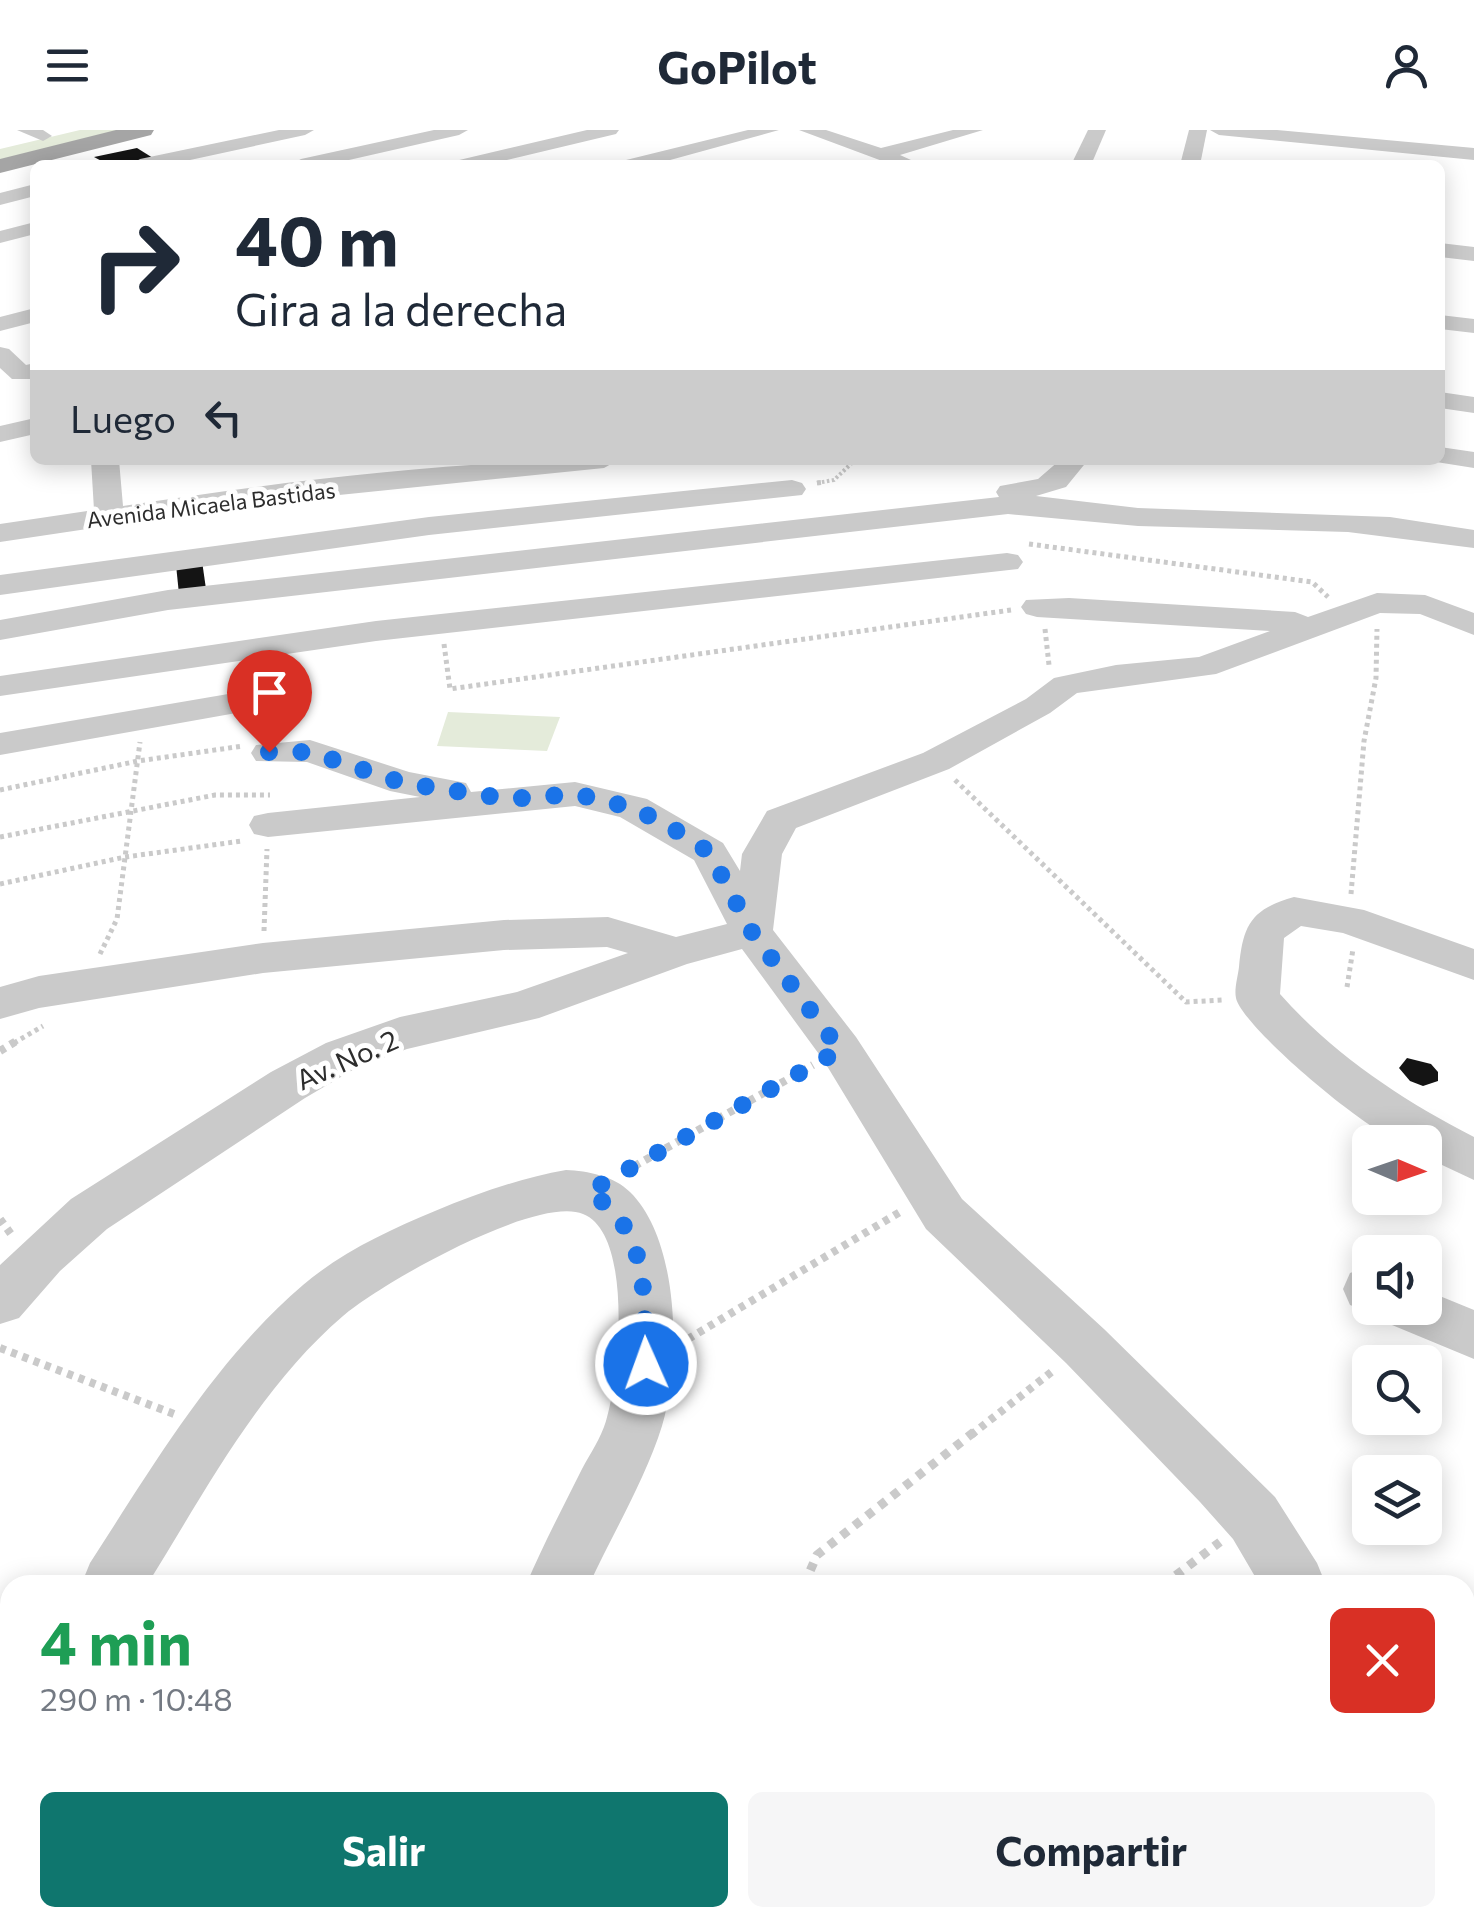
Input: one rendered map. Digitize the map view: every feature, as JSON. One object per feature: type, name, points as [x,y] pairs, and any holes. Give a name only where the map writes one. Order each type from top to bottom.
[{"type":"main road","points":[[0,146],[35,133],[69,130]]},
{"type":"main road","points":[[34,160],[135,132]]},
{"type":"street","points":[[184,160],[305,130]]},
{"type":"street","points":[[324,160],[460,130]]},
{"type":"street","points":[[499,160],[610,130]]},
{"type":"street","points":[[674,130],[752,159]]},
{"type":"street","points":[[649,160],[770,130]]},
{"type":"street","points":[[808,130],[898,160]]},
{"type":"street","points":[[1084,160],[1097,130]]},
{"type":"street","points":[[1191,160],[1198,130]]},
{"type":"street","points":[[1219,130],[1474,154]]},
{"type":"street","points":[[135,132],[173,160]]},
{"type":"street","points":[[881,154],[947,132],[986,135]]},
{"type":"street","points":[[430,137],[481,160]]},
{"type":"street","points":[[0,199],[30,191]]},
{"type":"street","points":[[0,237],[30,229]]},
{"type":"street","points":[[1445,251],[1474,254]]},
{"type":"street","points":[[0,324],[30,316]]},
{"type":"street","points":[[1445,323],[1474,326]]},
{"type":"street","points":[[0,354],[28,372]]},
{"type":"street","points":[[1445,401],[1474,405]]},
{"type":"street","points":[[0,434],[30,428]]},
{"type":"street","points":[[1445,456],[1474,460]]},
{"type":"street","points":[[105,465],[109,518]]},
{"type":"street","points":[[261,494],[262,465]]},
{"type":"street","name":"Avenida Micaela Bastidas","points":[[0,534],[422,470],[513,465]]},
{"type":"street","points":[[969,512],[980,501],[999,494],[1053,484],[1064,478],[1071,465]]},
{"type":"street","points":[[0,585],[431,537],[792,488]]},
{"type":"street","points":[[0,630],[168,600],[1027,504],[1141,518],[1372,524],[1474,538]]},
{"type":"street","points":[[0,686],[163,658],[1016,553]]},
{"type":"street","points":[[438,587],[442,622]]},
{"type":"street","points":[[752,932],[762,854],[782,820],[936,761],[1038,706],[1066,685],[1116,675],[1204,667],[1377,603],[1425,605],[1474,625]]},
{"type":"street","points":[[1038,607],[1084,606],[1207,620],[1328,618]]},
{"type":"street","points":[[0,744],[269,698]]},
{"type":"street","points":[[259,749],[310,752],[403,783],[509,799]]},
{"type":"street","points":[[259,832],[313,820],[576,794],[633,808],[709,852],[752,932],[840,1050],[944,1214],[1086,1346],[1254,1518],[1289,1575]]},
{"type":"street","points":[[1474,965],[1348,920],[1294,911],[1263,932],[1258,998],[1288,1037],[1330,1069],[1430,1138],[1474,1160]]},
{"type":"street","points":[[0,1003],[39,992],[263,958],[504,935],[608,932],[676,952]]},
{"type":"street","name":"Av. No. 2","points":[[0,1302],[42,1254],[89,1214],[288,1085],[342,1055],[400,1034],[522,1008],[676,952],[752,932]]},
{"type":"street","points":[[118,1575],[212,1429],[292,1330],[361,1272],[504,1204],[564,1191],[588,1192],[610,1205],[624,1222],[636,1248],[642,1282],[646,1364],[635,1423],[562,1575]]},
{"type":"street","points":[[1442,1321],[1474,1335]]},
{"type":"path","points":[[792,488],[834,480],[850,465]]},
{"type":"path","points":[[1016,553],[1312,582]]},
{"type":"path","points":[[1348,920],[1364,742],[1376,678],[1377,603]]},
{"type":"path","points":[[442,622],[450,689],[1038,607]]},
{"type":"path","points":[[116,980],[95,964],[117,919],[142,728],[158,716]]},
{"type":"path","points":[[0,790],[138,761],[259,749]]},
{"type":"path","points":[[936,761],[1186,1002],[1258,998]]},
{"type":"path","points":[[0,837],[215,796],[268,795],[297,803],[313,820]]},
{"type":"path","points":[[0,884],[259,832]]},
{"type":"path","points":[[588,1192],[840,1050]]},
{"type":"path","points":[[646,1364],[931,1193]]},
{"type":"path","points":[[0,1219],[17,1243]]},
{"type":"path","points":[[808,1575],[817,1556],[1086,1346]]},
{"type":"path","points":[[0,1348],[212,1429]]},
{"type":"path","points":[[1177,1575],[1254,1518]]},
{"type":"green space","points":[[80,130],[135,130],[0,164],[0,149]]},
{"type":"green space","points":[[448,712],[560,717],[547,751],[437,746]]},
{"type":"building","points":[[137,148],[153,158],[100,160],[94,157]]},
{"type":"building","points":[[202,561],[206,589],[179,594],[176,565]]},
{"type":"building","points":[[1407,1058],[1431,1064],[1438,1072],[1438,1081],[1423,1086],[1410,1081],[1399,1068]]},
{"type":"route","points":[[269,752],[310,752],[403,783],[509,799],[576,794],[633,808],[669,826],[709,852],[752,932],[840,1050],[588,1192],[610,1205],[624,1222],[636,1248],[642,1282],[646,1364]]}]
